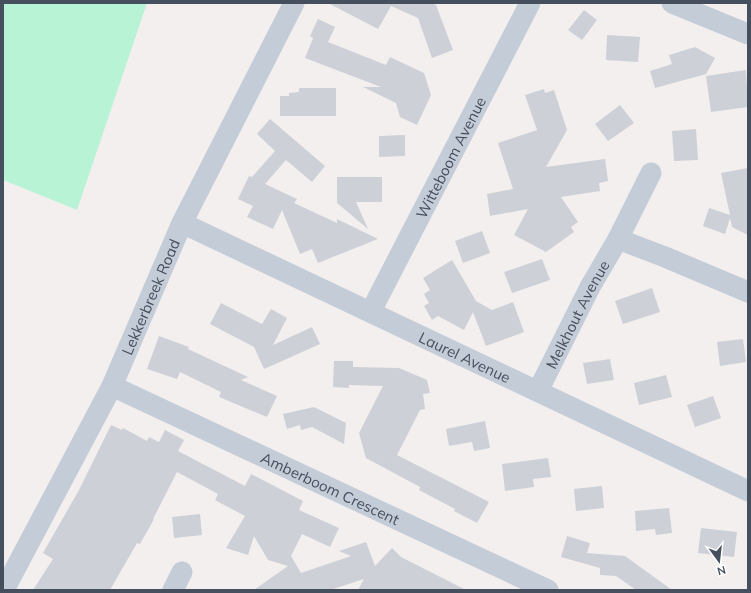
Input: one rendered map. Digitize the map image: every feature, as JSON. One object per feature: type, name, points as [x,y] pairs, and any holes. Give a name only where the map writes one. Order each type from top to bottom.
[{"type":"street","name":"Lekkerbreek Road","points":[[4,590],[112,386],[182,223],[294,3]]},
{"type":"street","name":"Witteboom Avenue","points":[[371,311],[530,3]]},
{"type":"street","points":[[672,3],[748,34]]},
{"type":"street","name":"Melkhout Avenue","points":[[538,391],[590,287],[618,240],[651,173]]},
{"type":"street","name":"Laurel Avenue","points":[[182,223],[371,311],[748,491]]},
{"type":"street","points":[[618,240],[665,257],[748,292]]},
{"type":"street","name":"Amberboom Crescent","points":[[112,386],[548,590]]},
{"type":"green space","points":[[3,3],[147,3],[77,210],[3,180]]},
{"type":"building","points":[[328,3],[431,3],[436,5],[453,50],[432,58],[418,18],[391,6],[378,29]]},
{"type":"building","points":[[584,10],[597,20],[582,40],[568,30]]},
{"type":"building","points":[[318,19],[335,27],[328,42],[386,65],[390,57],[424,73],[431,95],[417,125],[400,117],[396,103],[363,87],[381,87],[305,58],[313,38],[310,36]]},
{"type":"building","points":[[607,35],[640,37],[638,62],[606,60]]},
{"type":"building","points":[[695,47],[715,58],[706,74],[655,88],[650,71],[672,64],[669,55]]},
{"type":"building","points":[[746,70],[748,107],[711,112],[706,76]]},
{"type":"building","points":[[299,88],[336,88],[336,116],[280,116],[280,96],[289,96],[289,93],[299,92]]},
{"type":"building","points":[[544,89],[545,93],[554,90],[567,130],[546,167],[605,159],[608,181],[599,183],[600,191],[561,197],[578,222],[571,227],[574,232],[546,252],[514,235],[528,209],[490,216],[487,194],[513,189],[498,143],[537,130],[525,95]]},
{"type":"building","points":[[620,105],[634,123],[608,141],[595,124]]},
{"type":"building","points":[[270,119],[325,166],[312,182],[286,160],[265,184],[297,199],[294,203],[337,223],[337,219],[378,239],[318,263],[312,249],[300,254],[282,210],[273,229],[247,217],[253,206],[238,199],[249,176],[252,177],[275,151],[257,134]]},
{"type":"building","points":[[696,129],[698,160],[674,161],[672,131]]},
{"type":"building","points":[[405,135],[405,156],[379,157],[379,136]]},
{"type":"building","points":[[748,168],[748,235],[732,227],[730,218],[725,234],[703,226],[709,208],[730,215],[721,173]]},
{"type":"building","points":[[337,177],[382,177],[382,202],[356,202],[368,229],[337,203]]},
{"type":"building","points":[[482,231],[490,253],[463,263],[455,241]]},
{"type":"building","points":[[542,259],[550,280],[512,293],[504,272]]},
{"type":"building","points":[[452,260],[476,301],[492,310],[513,302],[524,332],[486,346],[473,312],[464,330],[438,316],[432,320],[424,306],[429,303],[424,294],[430,290],[423,278]]},
{"type":"building","points":[[652,288],[660,312],[623,324],[615,301]]},
{"type":"building","points":[[221,303],[262,324],[271,309],[287,318],[273,345],[312,327],[320,344],[264,369],[254,347],[210,324]]},
{"type":"building","points":[[159,336],[189,347],[188,349],[248,377],[241,380],[277,396],[267,417],[219,397],[221,392],[180,372],[177,379],[147,369]]},
{"type":"building","points":[[743,339],[746,362],[720,366],[717,342]]},
{"type":"building","points":[[610,359],[614,380],[587,384],[583,363]]},
{"type":"building","points":[[334,361],[353,361],[353,367],[399,368],[427,380],[430,393],[423,394],[425,409],[420,410],[397,455],[489,502],[477,523],[454,511],[455,509],[419,490],[420,487],[366,458],[359,433],[383,386],[349,385],[349,388],[333,387]]},
{"type":"building","points":[[666,375],[672,397],[639,405],[634,383]]},
{"type":"building","points":[[713,396],[721,418],[695,427],[687,405]]},
{"type":"building","points":[[314,407],[346,423],[344,444],[312,427],[301,430],[300,425],[287,429],[283,414]]},
{"type":"building","points":[[485,421],[490,448],[474,451],[472,442],[449,446],[446,429]]},
{"type":"building","points":[[111,425],[122,430],[123,428],[147,441],[149,437],[159,442],[165,430],[184,440],[178,451],[245,486],[251,474],[303,501],[299,510],[339,528],[330,547],[302,534],[291,556],[301,573],[351,556],[339,551],[366,542],[375,566],[392,548],[401,557],[466,590],[358,590],[364,579],[330,590],[254,590],[288,566],[268,560],[254,536],[248,555],[226,548],[245,516],[215,500],[218,494],[177,472],[140,544],[137,543],[110,590],[33,590],[53,559],[43,553],[79,490]]},
{"type":"building","points":[[548,458],[551,477],[533,479],[534,487],[505,491],[502,464]]},
{"type":"building","points":[[602,486],[604,508],[576,511],[574,489]]},
{"type":"building","points":[[669,508],[672,533],[656,535],[655,529],[636,531],[635,511]]},
{"type":"building","points":[[200,514],[202,535],[174,538],[172,517]]},
{"type":"building","points":[[701,528],[737,532],[734,557],[698,553]]},
{"type":"building","points":[[567,536],[590,543],[587,553],[625,556],[672,590],[636,590],[616,576],[600,575],[600,568],[561,557]]}]
